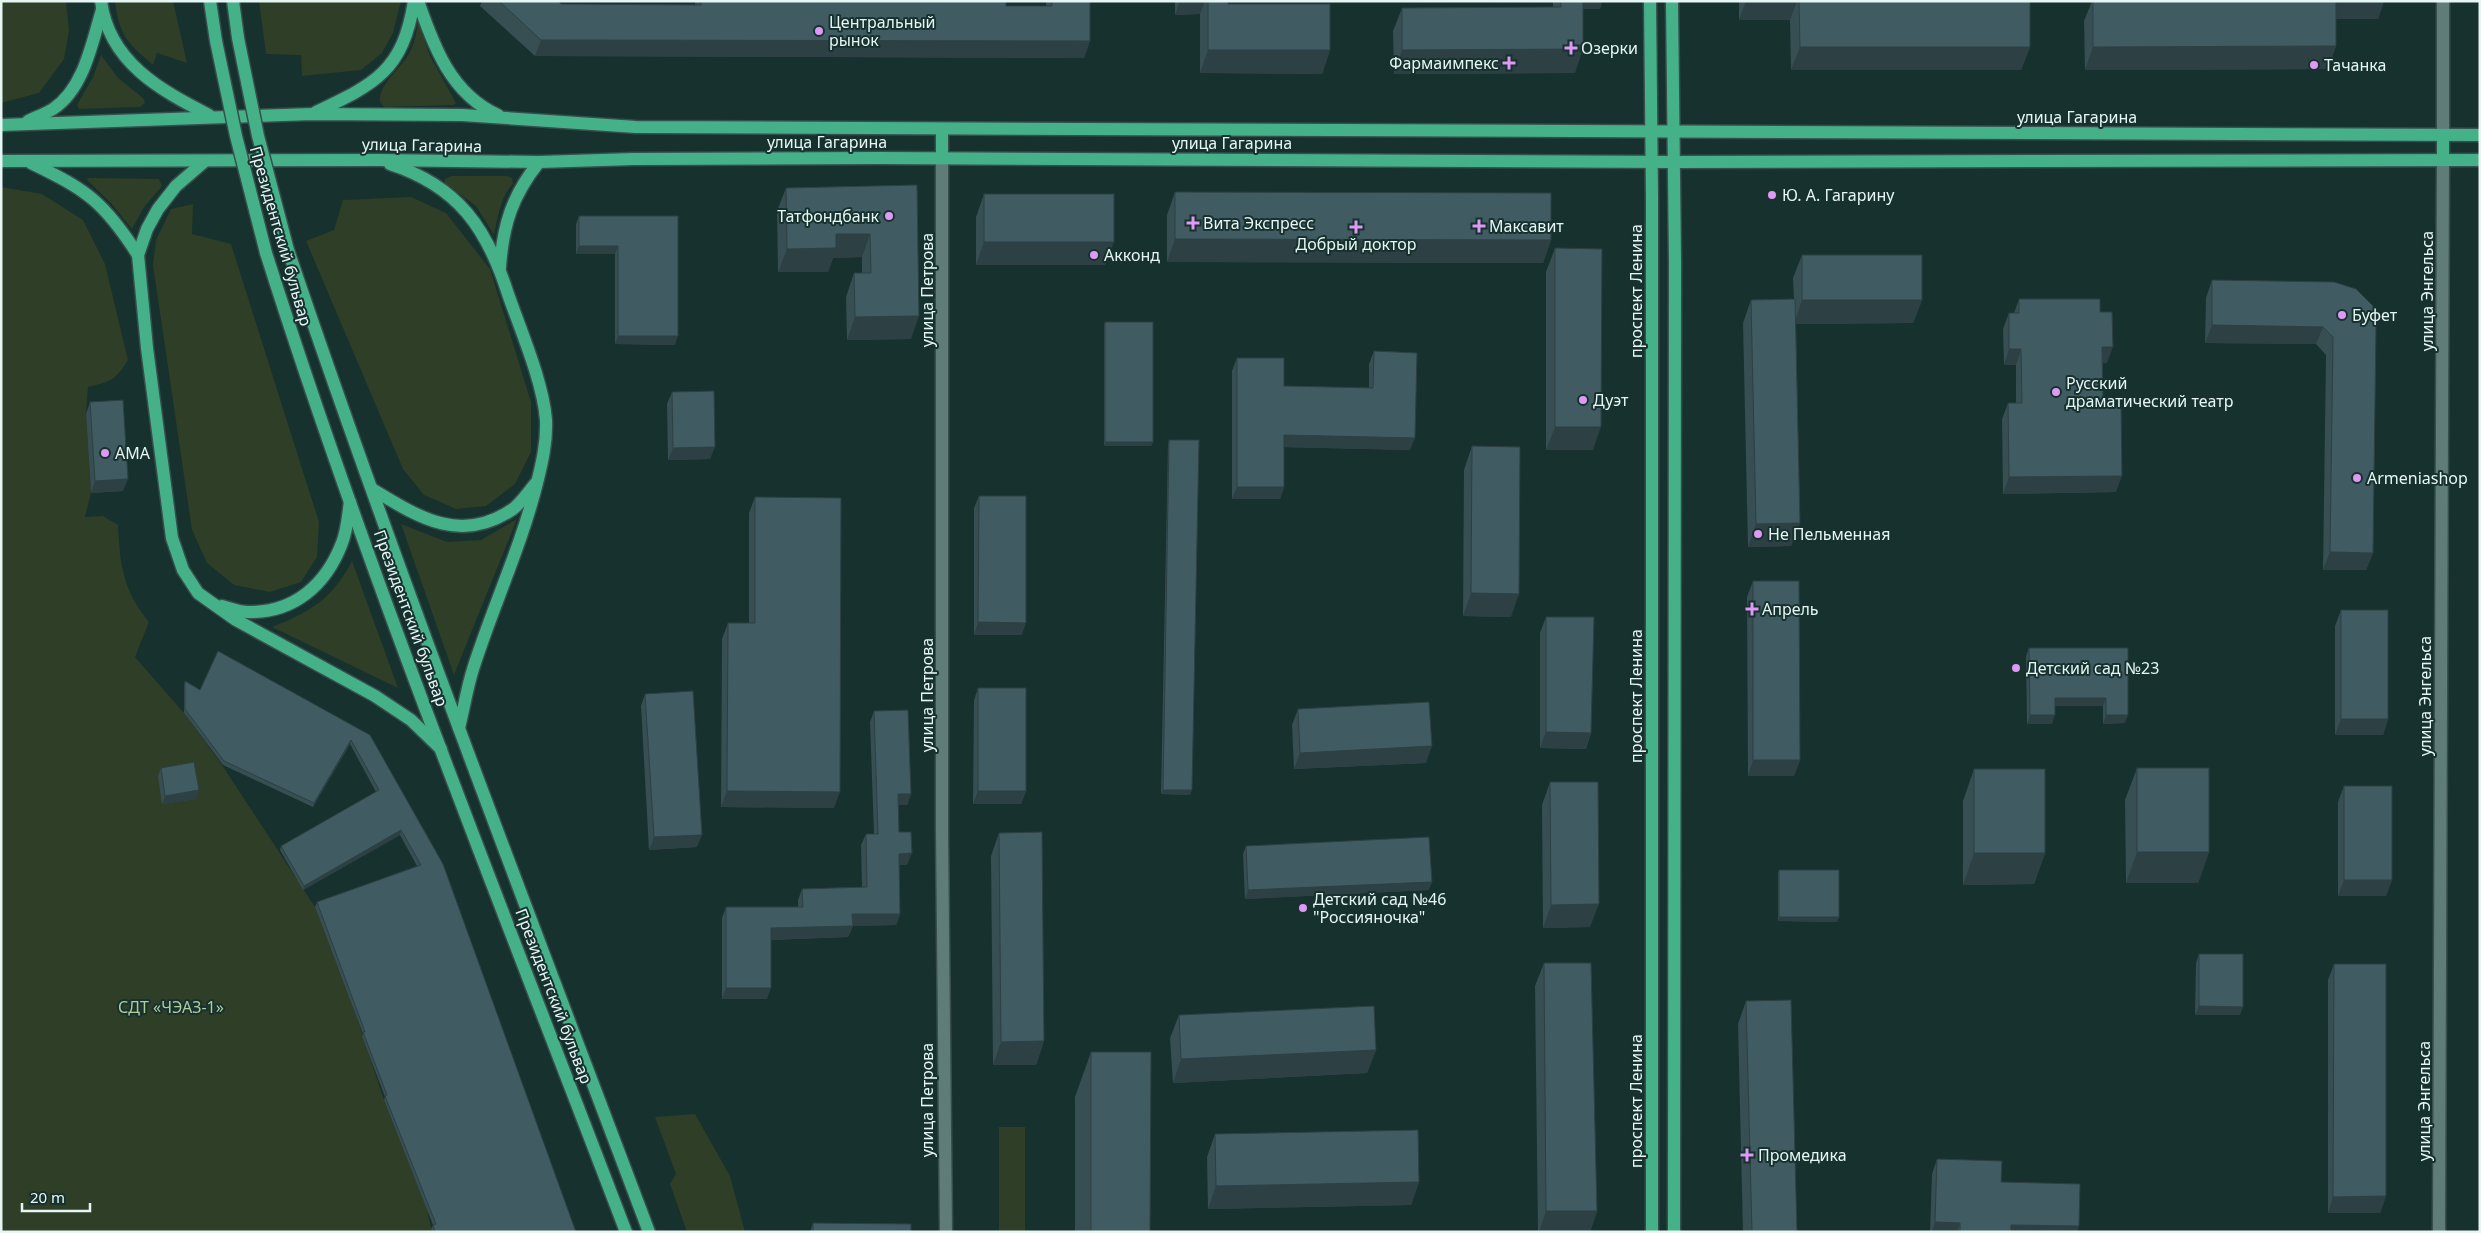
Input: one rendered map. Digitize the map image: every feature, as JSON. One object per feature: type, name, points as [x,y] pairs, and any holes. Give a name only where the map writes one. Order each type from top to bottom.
[{"type":"main road","name":"Президентский бульвар","points":[[210,1],[216,41],[236,136],[266,253],[296,348],[350,502],[626,1232]]},
{"type":"main road","name":"Президентский бульвар","points":[[233,1],[238,38],[258,136],[288,250],[459,728],[649,1232]]},
{"type":"main road","points":[[313,114],[364,89],[384,71],[406,34],[414,1]]},
{"type":"main road","points":[[418,1],[443,62],[459,88],[484,109],[505,118]]},
{"type":"main road","points":[[1650,1],[1652,131]]},
{"type":"main road","points":[[1672,1],[1674,162],[1674,1232]]},
{"type":"main road","points":[[101,6],[113,40],[129,63],[162,91],[211,116]]},
{"type":"main road","points":[[23,123],[54,108],[69,94],[80,74],[101,6]]},
{"type":"main road","name":"улица Гагарина","points":[[1,125],[211,116],[313,114],[505,118],[636,127],[942,130],[2480,135]]},
{"type":"main road","points":[[942,130],[942,158]]},
{"type":"main road","name":"проспект Ленина","points":[[1652,131],[1652,1232]]},
{"type":"main road","points":[[2443,135],[2443,160]]},
{"type":"main road","name":"улица Гагарина","points":[[1,161],[378,160],[539,162],[634,159],[942,158],[1674,162]]},
{"type":"main road","points":[[378,160],[423,177],[443,188],[466,209],[484,234],[500,267],[539,387],[546,420],[545,450],[529,516],[473,670],[459,728]]},
{"type":"main road","points":[[1674,162],[2480,160]]},
{"type":"main road","points":[[205,161],[176,186],[158,209],[147,229],[138,255],[147,348],[172,538],[184,570],[198,593],[236,620],[375,696],[411,720],[443,751]]},
{"type":"main road","points":[[29,162],[73,183],[98,201],[120,226],[138,255]]},
{"type":"main road","points":[[500,267],[502,236],[509,214],[528,177],[539,162]]},
{"type":"main road","points":[[372,489],[409,511],[441,525],[467,527],[492,520],[514,508],[537,481]]},
{"type":"main road","points":[[212,603],[247,612],[278,609],[304,598],[326,576],[339,551],[343,542],[350,502]]},
{"type":"street","points":[[2443,1],[2443,135]]},
{"type":"street","name":"улица Петрова","points":[[942,158],[942,831],[946,1232]]},
{"type":"street","name":"улица Энгельса","points":[[2439,1232],[2443,160]]},
{"type":"green space","points":[[1,1],[66,1],[69,31],[64,59],[39,93],[1,103]]},
{"type":"green space","points":[[115,1],[173,1],[187,63],[157,53],[153,65],[126,38],[119,23]]},
{"type":"green space","points":[[259,1],[401,1],[393,33],[382,53],[361,70],[302,76],[301,55],[266,54]]},
{"type":"green space","points":[[418,22],[430,56],[456,103],[454,105],[385,107],[380,102],[381,92],[387,81],[404,62],[409,53]]},
{"type":"green space","points":[[101,55],[118,78],[143,98],[145,103],[140,107],[79,109],[77,105],[93,77]]},
{"type":"green space","points":[[451,176],[507,176],[512,178],[513,184],[502,201],[494,235],[476,206],[445,183],[445,179]]},
{"type":"green space","points":[[88,178],[159,179],[162,186],[144,207],[132,229],[111,203],[87,180]]},
{"type":"green space","name":"СДТ «ЧЭАЗ-1»","points":[[1,187],[42,194],[83,220],[105,264],[128,360],[120,372],[112,379],[88,387],[86,414],[91,493],[85,517],[103,516],[118,525],[120,553],[128,588],[133,599],[149,622],[135,657],[184,713],[222,765],[315,907],[355,1012],[384,1100],[426,1205],[432,1232],[1,1232]]},
{"type":"green space","points":[[411,197],[446,213],[490,269],[531,402],[531,452],[515,484],[486,506],[456,509],[424,495],[403,469],[306,241],[334,230],[343,200]]},
{"type":"green space","points":[[193,204],[192,234],[231,244],[319,522],[317,557],[301,582],[270,592],[234,585],[207,563],[192,530],[153,265],[156,240],[171,209]]},
{"type":"green space","points":[[517,519],[454,675],[401,524],[447,542],[481,540]]},
{"type":"green space","points":[[352,561],[398,688],[272,627],[299,615],[320,602],[337,585]]},
{"type":"green space","points":[[695,1114],[730,1176],[745,1232],[687,1232],[670,1184],[676,1174],[655,1117]]},
{"type":"green space","points":[[999,1127],[1025,1127],[1025,1232],[999,1232]]},
{"type":"building","name":"Центральный рынок","points":[[499,1],[558,1],[561,4],[701,5],[701,1],[1006,1],[1006,6],[1052,6],[1052,1],[1090,1],[1090,41],[541,40]]},
{"type":"building","points":[[1208,1],[1228,1],[1228,4],[1330,4],[1330,50],[1208,50]]},
{"type":"building","points":[[1561,1],[1583,1],[1583,49],[1402,50],[1402,8],[1561,7]]},
{"type":"building","points":[[1799,1],[2030,1],[2030,47],[1800,47]]},
{"type":"building","points":[[2093,1],[2336,1],[2336,46],[2093,47]]},
{"type":"building","points":[[917,185],[919,316],[855,317],[854,273],[871,273],[870,234],[836,234],[836,248],[787,249],[786,188]]},
{"type":"building","points":[[1175,192],[1551,193],[1551,240],[1175,239]]},
{"type":"building","points":[[984,194],[1114,194],[1114,242],[984,242]]},
{"type":"building","points":[[579,216],[678,216],[678,336],[618,336],[618,246],[579,246]]},
{"type":"building","points":[[1555,248],[1602,249],[1601,427],[1555,427]]},
{"type":"building","points":[[1802,255],[1922,255],[1922,300],[1802,300]]},
{"type":"building","points":[[2212,280],[2334,282],[2356,289],[2373,306],[2376,327],[2373,553],[2330,552],[2333,337],[2323,327],[2212,325]]},
{"type":"building","points":[[1795,299],[1800,523],[1756,524],[1751,300]]},
{"type":"building","name":"Русский драматический театр","points":[[2019,299],[2100,299],[2100,312],[2112,312],[2113,347],[2102,347],[2103,404],[2121,404],[2122,476],[2009,477],[2008,403],[2022,403],[2021,349],[2009,349],[2009,313],[2019,313]]},
{"type":"building","points":[[1105,322],[1153,322],[1153,442],[1105,442]]},
{"type":"building","points":[[1374,351],[1417,353],[1415,438],[1284,435],[1284,487],[1237,487],[1237,358],[1284,358],[1284,386],[1373,388]]},
{"type":"building","points":[[714,391],[715,447],[673,448],[672,392]]},
{"type":"building","name":"АМА","points":[[123,400],[128,479],[95,481],[90,402]]},
{"type":"building","points":[[1169,440],[1199,440],[1192,790],[1163,790]]},
{"type":"building","points":[[1472,446],[1520,447],[1519,594],[1471,593]]},
{"type":"building","points":[[979,496],[1026,496],[1026,623],[978,622]]},
{"type":"building","points":[[755,497],[841,498],[840,792],[727,791],[728,623],[755,623]]},
{"type":"building","points":[[1753,581],[1799,581],[1800,760],[1753,760]]},
{"type":"building","points":[[2341,610],[2388,610],[2388,719],[2341,719]]},
{"type":"building","points":[[1546,617],[1594,617],[1591,733],[1546,732]]},
{"type":"building","points":[[2029,648],[2128,648],[2128,715],[2106,715],[2106,698],[2055,698],[2055,715],[2030,715]]},
{"type":"building","points":[[218,651],[370,735],[443,864],[576,1232],[435,1232],[433,1225],[436,1224],[385,1096],[387,1095],[363,1032],[365,1032],[317,902],[421,865],[401,830],[304,886],[281,846],[379,790],[351,740],[314,803],[224,761],[185,709],[185,681],[200,690]]},
{"type":"building","points":[[978,688],[1026,688],[1026,791],[978,791]]},
{"type":"building","points":[[693,691],[702,835],[654,837],[645,694]]},
{"type":"building","points":[[1429,702],[1432,746],[1300,753],[1298,709]]},
{"type":"building","points":[[908,710],[911,794],[898,794],[899,832],[911,832],[912,853],[899,854],[900,914],[852,914],[853,926],[771,928],[771,988],[726,988],[726,907],[803,907],[802,889],[867,887],[866,834],[878,834],[874,711]]},
{"type":"building","points":[[194,762],[199,790],[165,796],[161,768]]},
{"type":"building","points":[[2137,768],[2209,768],[2209,852],[2137,852]]},
{"type":"building","points":[[1974,769],[2045,769],[2045,853],[1974,853]]},
{"type":"building","points":[[1550,782],[1598,782],[1599,904],[1551,905]]},
{"type":"building","points":[[2344,786],[2392,786],[2392,880],[2344,880]]},
{"type":"building","points":[[1042,832],[1044,1041],[1001,1042],[999,833]]},
{"type":"building","points":[[1429,837],[1432,882],[1248,890],[1246,846]]},
{"type":"building","points":[[1779,870],[1839,870],[1839,917],[1779,917]]},
{"type":"building","points":[[2199,954],[2243,954],[2243,1007],[2199,1006]]},
{"type":"building","points":[[1544,963],[1591,963],[1597,1211],[1546,1211]]},
{"type":"building","points":[[2334,964],[2386,964],[2386,1196],[2333,1197]]},
{"type":"building","points":[[1791,1000],[1797,1232],[1752,1232],[1746,1001]]},
{"type":"building","points":[[1374,1006],[1376,1050],[1181,1059],[1179,1015]]},
{"type":"building","points":[[1091,1052],[1151,1052],[1150,1232],[1091,1232]]},
{"type":"building","points":[[1418,1130],[1419,1182],[1216,1186],[1215,1134]]},
{"type":"building","points":[[1937,1159],[2002,1161],[2001,1182],[2080,1184],[2079,1226],[2011,1225],[2011,1232],[1960,1232],[1960,1223],[1935,1222]]},
{"type":"building","points":[[813,1223],[911,1224],[911,1232],[813,1232]]},
{"type":"place","name":"Центральный рынок","points":[[819,31]]},
{"type":"place","name":"Озерки","points":[[1571,48]]},
{"type":"place","name":"Фармаимпекс","points":[[1509,63]]},
{"type":"place","name":"Тачанка","points":[[2314,65]]},
{"type":"place","name":"Ю. А. Гагарину","points":[[1772,195]]},
{"type":"place","name":"Татфондбанк","points":[[889,216]]},
{"type":"place","name":"Вита Экспресс","points":[[1193,223]]},
{"type":"place","name":"Максавит","points":[[1479,226]]},
{"type":"place","name":"Добрый доктор","points":[[1356,227]]},
{"type":"place","name":"Акконд","points":[[1094,255]]},
{"type":"place","name":"Буфет","points":[[2342,315]]},
{"type":"place","name":"Русский драматический театр","points":[[2056,392]]},
{"type":"place","name":"Дуэт","points":[[1583,400]]},
{"type":"place","name":"АМА","points":[[105,453]]},
{"type":"place","name":"Armeniashop","points":[[2357,478]]},
{"type":"place","name":"Не Пельменная","points":[[1758,534]]},
{"type":"place","name":"Апрель","points":[[1752,609]]},
{"type":"place","name":"Детский сад №23","points":[[2016,668]]},
{"type":"place","name":"Детский сад №46 \"Россияночка\"","points":[[1303,908]]},
{"type":"place","name":"Промедика","points":[[1747,1155]]}]
